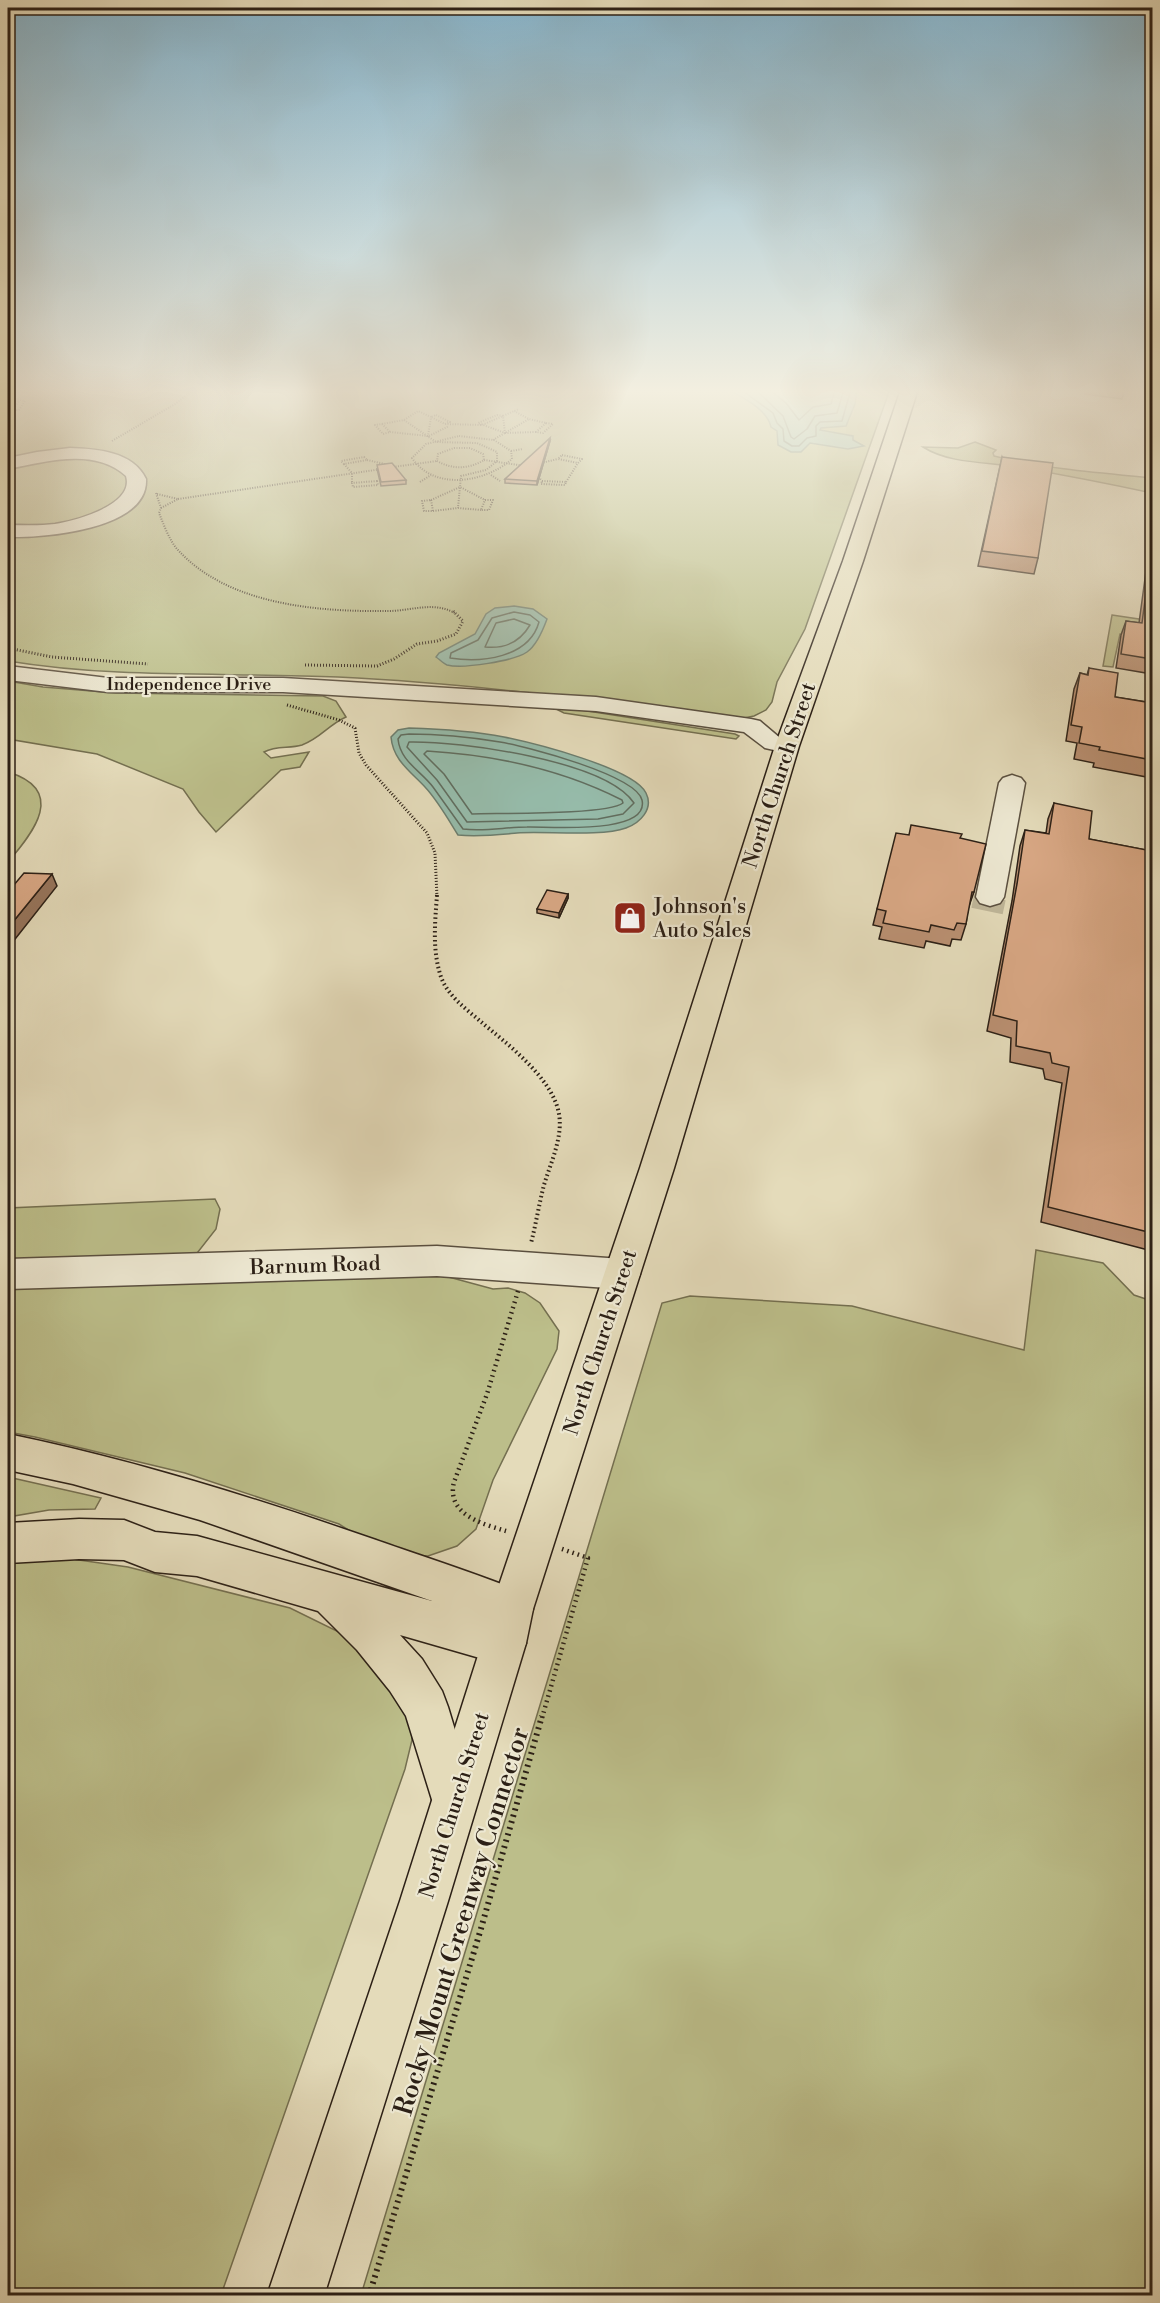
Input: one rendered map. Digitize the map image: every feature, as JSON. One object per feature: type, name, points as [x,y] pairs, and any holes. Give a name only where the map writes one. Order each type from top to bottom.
[{"type":"main road","name":"North Church Street","points":[[295,2295],[657,1168],[781,745],[853,561],[874,496]]},
{"type":"main road","points":[[8,1452],[187,1495],[508,1626]]},
{"type":"main road","points":[[8,1543],[79,1539],[124,1540],[156,1552],[197,1556],[331,1594],[508,1626]]},
{"type":"main road","points":[[331,1594],[372,1635],[406,1675],[426,1707],[454,1803]]},
{"type":"street","points":[[8,531],[53,530],[102,517],[124,505],[132,496]]},
{"type":"street","name":"Independence Drive","points":[[8,674],[108,685],[283,685],[372,689]]},
{"type":"street","points":[[372,689],[597,704],[751,726],[781,745]]},
{"type":"street","points":[[372,689],[736,747],[781,745]]},
{"type":"street","points":[[990,897],[1012,783]]},
{"type":"street","name":"Barnum Road","points":[[8,1274],[437,1261],[622,1274]]},
{"type":"path","points":[[157,496],[161,508],[159,513],[170,540],[188,560],[222,582],[278,601],[337,610],[390,611],[429,606],[441,607],[459,615],[463,621],[456,634],[417,644],[394,659],[377,666],[302,665]]},
{"type":"path","points":[[169,496],[178,499]]},
{"type":"path","points":[[161,508],[178,499],[195,496]]},
{"type":"path","points":[[439,496],[422,501],[424,511],[458,508],[489,510],[493,500],[485,500],[478,496]]},
{"type":"path","points":[[458,508],[459,496]]},
{"type":"path","points":[[431,500],[433,511]]},
{"type":"path","points":[[481,510],[485,500]]},
{"type":"path","points":[[8,648],[52,657],[150,664]]},
{"type":"path","points":[[282,702],[300,711],[345,722],[355,728],[359,753],[366,765],[427,833],[433,844],[438,885],[435,960],[443,987],[529,1066],[549,1088],[557,1101],[560,1114],[558,1137],[541,1196],[531,1244]]},
{"type":"path","points":[[475,1521],[464,1514],[456,1503],[452,1496],[453,1486],[469,1444],[517,1295]]},
{"type":"path","name":"Rocky Mount Greenway Connector","points":[[369,2295],[480,1932],[588,1558]]},
{"type":"shaded area","points":[[8,496],[852,496],[805,629],[777,682],[772,702],[766,710],[754,716],[739,719],[539,694],[388,680],[131,673],[49,667],[8,661]]},
{"type":"shaded area","points":[[1112,615],[1152,621],[1152,639],[1120,634],[1113,667],[1103,666]]},
{"type":"shaded area","points":[[8,681],[43,687],[116,693],[323,696],[336,701],[346,717],[302,745],[264,752],[271,758],[309,752],[300,767],[281,770],[216,832],[183,789],[97,754],[8,739]]},
{"type":"shaded area","points":[[562,707],[739,736],[736,739],[564,713],[554,708]]},
{"type":"shaded area","points":[[8,772],[26,780],[37,789],[41,800],[40,812],[35,825],[8,862]]},
{"type":"shaded area","points":[[215,1199],[220,1209],[216,1229],[194,1257],[8,1261],[8,1208]]},
{"type":"shaded area","points":[[1036,1250],[1103,1263],[1134,1295],[1152,1301],[1152,2295],[361,2295],[662,1303],[690,1296],[852,1306],[1024,1350]]},
{"type":"shaded area","points":[[445,1276],[493,1289],[508,1288],[525,1293],[540,1303],[559,1331],[557,1349],[493,1480],[476,1529],[457,1546],[428,1556],[407,1556],[369,1543],[339,1524],[185,1473],[8,1432],[8,1288]]},
{"type":"shaded area","points":[[8,1477],[101,1498],[95,1509],[49,1510],[8,1517]]},
{"type":"shaded area","points":[[58,1557],[128,1567],[290,1608],[345,1635],[410,1716],[412,1740],[405,1769],[221,2295],[8,2295],[8,1564]]},
{"type":"water","points":[[514,606],[533,609],[547,619],[537,641],[527,652],[500,661],[464,666],[447,665],[436,657],[439,653],[475,634],[486,614],[495,608]]},
{"type":"water","points":[[409,728],[504,737],[581,758],[623,775],[638,784],[646,793],[647,810],[636,823],[615,831],[458,835],[434,798],[403,765],[395,752],[391,737],[398,730]]},
{"type":"building","points":[[994,496],[1048,496],[1038,558],[982,551]]},
{"type":"building","points":[[1152,547],[1152,659],[1121,654],[1126,621],[1142,623]]},
{"type":"building","points":[[1089,668],[1118,673],[1115,697],[1152,703],[1152,760],[1099,750],[1100,747],[1079,743],[1082,727],[1071,725],[1080,673],[1088,675]]},
{"type":"building","points":[[1054,803],[1092,811],[1089,839],[1152,851],[1152,1233],[1048,1207],[1069,1067],[1052,1063],[1050,1053],[1016,1046],[1017,1021],[993,1015],[1025,830],[1049,834]]},
{"type":"building","points":[[911,825],[962,834],[960,838],[986,844],[974,892],[972,892],[966,924],[957,923],[954,930],[931,925],[929,932],[883,923],[886,911],[877,909],[896,833],[909,835]]},
{"type":"building","points":[[24,873],[52,874],[8,928],[8,892]]},
{"type":"building","points":[[547,890],[568,894],[559,913],[537,909]]},
{"type":"tunnel","points":[[987,911],[990,897]]},
{"type":"place","name":"Johnson's Auto Sales","points":[[630,918]]}]
